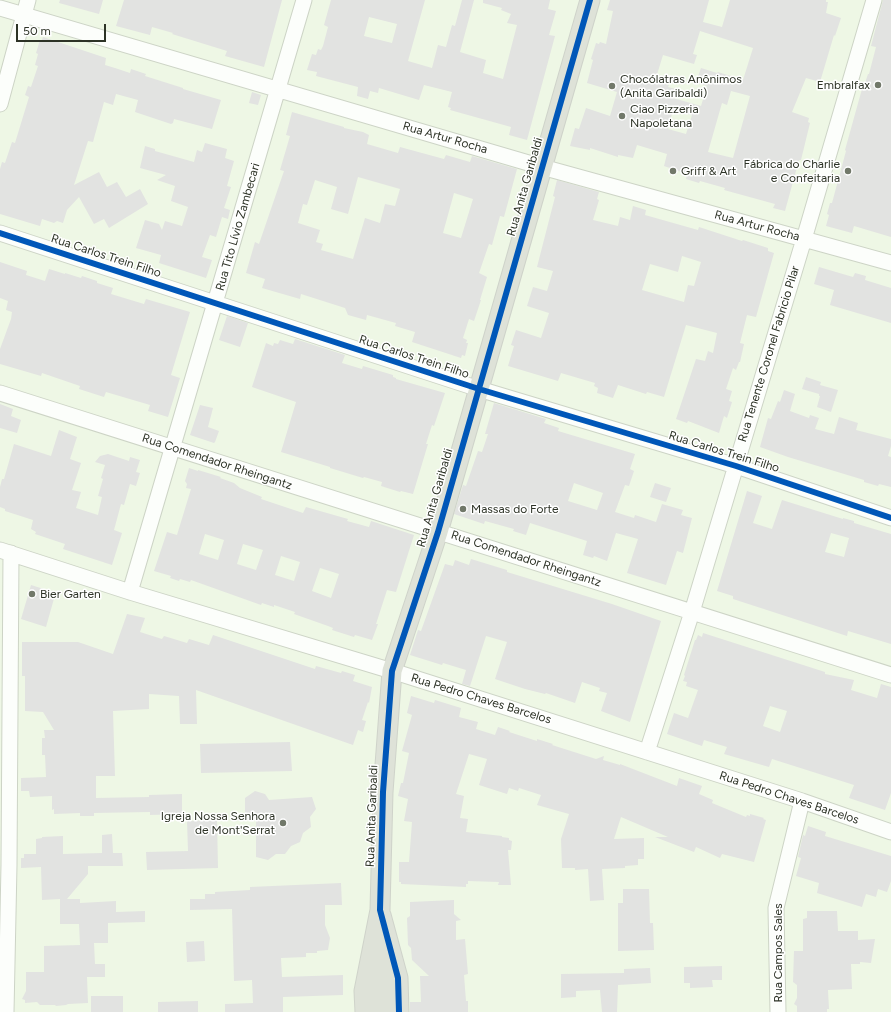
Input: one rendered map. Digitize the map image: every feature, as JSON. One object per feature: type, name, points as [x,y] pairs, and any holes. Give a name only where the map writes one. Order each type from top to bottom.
[{"type":"main road","name":"Rua Anita Garibaldi","points":[[365,1012],[364,991],[380,910],[383,792],[392,671],[438,532],[590,0]]},
{"type":"main road","name":"Rua Anita Garibaldi","points":[[380,910],[398,978],[399,1012]]},
{"type":"main road","points":[[380,910],[383,1012]]},
{"type":"street","name":"Rua Tito Lívio Zambecari","points":[[130,592],[174,448],[304,0]]},
{"type":"street","name":"Rua Tenente Coronel Fabricio Pilar","points":[[647,752],[692,612],[874,0]]},
{"type":"street","name":"Rua Artur Rocha","points":[[0,8],[26,7],[278,89],[542,167],[891,263]]},
{"type":"street","points":[[0,104],[26,7]]},
{"type":"street","name":"Rua Carlos Trein Filho","points":[[0,233],[479,389],[736,466],[891,518]]},
{"type":"street","name":"Rua Comendador Rheingantz","points":[[0,393],[891,675]]},
{"type":"street","points":[[6,551],[4,865],[6,1012]]},
{"type":"street","name":"Rua Pedro Chaves Barcelos","points":[[6,551],[130,592],[392,671],[802,800],[891,832]]},
{"type":"street","name":"Rua Campos Sales","points":[[778,1012],[776,908],[802,800]]},
{"type":"building","points":[[60,0],[103,0],[99,14],[59,3]]},
{"type":"building","points":[[124,0],[282,0],[264,67],[225,56],[227,51],[152,27],[150,35],[116,26]]},
{"type":"building","points":[[331,0],[425,0],[408,61],[432,68],[438,45],[446,47],[452,25],[455,26],[462,0],[474,0],[460,52],[486,60],[483,73],[503,79],[517,25],[507,23],[511,14],[501,10],[502,8],[483,3],[483,0],[550,0],[548,9],[556,11],[549,35],[555,36],[527,140],[509,135],[511,127],[450,110],[451,108],[448,107],[452,92],[424,85],[419,100],[379,88],[378,93],[370,91],[368,99],[357,96],[358,87],[316,76],[317,72],[307,70],[312,54],[316,55],[318,49],[321,50],[323,46],[328,27],[324,25]],"holes":[[[369,17],[397,24],[392,43],[364,36]]]},
{"type":"building","points":[[610,0],[709,0],[703,22],[722,27],[730,0],[826,0],[826,2],[828,2],[826,13],[841,18],[835,36],[834,35],[820,82],[806,78],[792,112],[809,118],[808,122],[810,123],[801,160],[799,160],[785,211],[773,208],[775,204],[724,190],[725,188],[686,179],[687,174],[664,166],[667,154],[637,145],[633,158],[618,155],[618,157],[590,148],[590,150],[570,146],[575,128],[579,129],[586,108],[610,116],[617,92],[587,83],[593,60],[591,59],[596,43],[599,44],[600,42],[606,44],[613,11],[607,10]],"holes":[[[700,31],[753,48],[743,80],[701,68],[696,82],[707,86],[701,106],[673,98],[676,89],[668,87],[669,85],[655,81],[663,55],[694,64],[697,55],[693,54]],[[731,91],[750,96],[733,158],[708,152],[722,103],[727,105]],[[673,110],[692,115],[686,134],[668,129]]]},
{"type":"building","points":[[883,0],[891,0],[891,237],[854,226],[852,233],[826,226],[830,203],[832,203],[862,89],[869,74],[876,47],[871,46]]},
{"type":"building","points":[[43,37],[106,58],[105,65],[130,73],[131,69],[146,74],[145,76],[221,100],[212,129],[174,119],[173,123],[171,124],[135,112],[138,100],[116,94],[113,105],[104,102],[93,142],[88,141],[74,185],[99,172],[107,187],[117,182],[126,197],[140,189],[148,204],[109,228],[104,219],[94,224],[79,197],[67,210],[63,223],[57,221],[54,223],[42,219],[40,226],[0,214],[0,169],[2,162],[5,163],[12,142],[15,143],[29,97],[25,95],[28,86],[31,87],[38,66],[35,65],[38,54],[36,53],[40,40],[42,40]]},
{"type":"building","points":[[252,92],[261,95],[258,105],[249,103]]},
{"type":"building","points":[[292,112],[344,128],[363,132],[369,135],[367,144],[398,153],[400,147],[444,159],[446,155],[470,162],[472,156],[517,169],[504,217],[500,216],[492,245],[489,244],[479,273],[487,277],[474,321],[469,319],[463,338],[467,340],[466,343],[468,343],[465,356],[462,355],[461,358],[412,342],[415,332],[395,326],[396,323],[367,315],[366,320],[348,315],[345,308],[301,294],[300,299],[262,288],[265,279],[246,273],[255,242],[259,244],[284,171],[280,170],[290,136],[286,135]],"holes":[[[358,177],[400,189],[395,206],[385,204],[380,223],[365,218],[353,259],[321,250],[323,244],[316,242],[320,230],[298,223],[303,204],[307,205],[315,180],[337,187],[331,209],[348,214]],[[454,193],[473,199],[461,238],[443,233]]]},
{"type":"building","points":[[205,143],[227,149],[225,158],[234,161],[227,186],[231,187],[224,208],[230,210],[228,219],[222,217],[216,237],[210,235],[202,257],[212,260],[206,278],[159,263],[161,255],[136,248],[145,220],[159,224],[162,230],[165,221],[182,226],[188,207],[171,201],[175,186],[157,180],[166,175],[140,168],[145,146],[155,149],[155,151],[194,162],[197,150],[202,152]]},
{"type":"building","points":[[557,180],[599,192],[597,199],[599,200],[593,220],[618,226],[620,217],[630,220],[633,206],[646,210],[645,215],[698,230],[699,227],[768,248],[768,251],[774,253],[756,317],[747,315],[740,343],[744,344],[740,362],[736,370],[733,368],[726,389],[732,391],[729,401],[732,402],[727,418],[724,416],[719,433],[688,421],[687,423],[676,419],[696,359],[705,361],[708,351],[713,353],[717,333],[686,325],[664,397],[647,392],[646,394],[618,385],[613,398],[597,393],[598,388],[594,386],[595,383],[561,373],[558,381],[508,366],[514,346],[511,345],[516,330],[541,338],[549,313],[527,306],[533,287],[547,291],[553,271],[537,267],[555,197],[553,196]],"holes":[[[682,256],[701,262],[694,286],[688,285],[684,302],[642,290],[650,264],[678,272]]]},
{"type":"building","points":[[0,262],[27,271],[26,275],[45,281],[49,269],[81,278],[82,276],[113,288],[111,294],[144,304],[146,299],[190,312],[171,375],[180,378],[168,417],[148,411],[150,405],[106,392],[104,397],[79,389],[80,386],[42,373],[41,376],[0,364],[0,349],[11,319],[12,312],[6,310],[8,301],[0,298]]},
{"type":"building","points":[[819,267],[853,277],[855,273],[866,276],[865,280],[891,288],[891,323],[830,305],[834,290],[814,284]]},
{"type":"building","points":[[227,316],[248,323],[240,347],[219,340]]},
{"type":"building","points":[[295,339],[345,355],[342,363],[362,369],[363,366],[393,375],[396,379],[445,393],[434,426],[432,425],[413,494],[400,492],[381,486],[382,482],[363,478],[281,452],[296,402],[252,387],[266,343],[273,346],[274,343],[278,344],[280,340],[293,344]]},
{"type":"building","points":[[806,377],[821,382],[820,385],[838,390],[831,412],[817,407],[820,396],[819,394],[802,389]]},
{"type":"building","points":[[784,390],[795,394],[790,411],[809,418],[810,415],[819,418],[815,429],[834,434],[839,417],[858,423],[856,430],[891,439],[891,446],[888,456],[891,457],[891,487],[879,484],[878,486],[864,482],[864,480],[760,447],[768,418],[771,419],[778,401],[780,402]]},
{"type":"building","points":[[494,403],[546,419],[544,423],[559,428],[558,431],[635,454],[630,469],[634,471],[629,486],[625,485],[615,512],[634,518],[635,515],[656,522],[662,504],[683,510],[681,515],[692,518],[683,553],[677,551],[666,585],[627,573],[638,539],[616,533],[607,561],[594,556],[593,558],[583,555],[587,541],[530,523],[526,535],[513,531],[514,529],[485,521],[484,524],[454,514],[463,485],[466,486],[478,451],[482,452],[488,434],[485,434]],"holes":[[[574,483],[603,493],[597,510],[568,501]]]},
{"type":"building","points":[[0,404],[13,409],[11,416],[21,420],[17,433],[0,428]]},
{"type":"building","points":[[200,405],[213,408],[208,427],[219,431],[214,443],[190,435]]},
{"type":"building","points":[[59,430],[77,437],[70,459],[81,463],[72,490],[81,492],[76,508],[98,515],[102,497],[98,496],[105,465],[95,462],[100,456],[108,454],[129,461],[130,457],[140,460],[136,472],[140,473],[136,486],[130,484],[124,505],[121,504],[114,530],[122,533],[112,565],[63,549],[65,544],[35,534],[36,532],[31,529],[33,520],[5,511],[5,509],[0,507],[0,487],[2,479],[4,479],[14,444],[51,456]]},
{"type":"building","points":[[189,468],[198,470],[221,477],[220,478],[234,483],[240,488],[262,497],[261,499],[303,513],[306,507],[348,519],[347,521],[369,527],[371,521],[414,535],[396,592],[387,590],[372,640],[355,635],[354,637],[332,630],[333,628],[274,605],[274,607],[262,603],[261,605],[191,580],[190,582],[180,579],[179,581],[170,578],[171,576],[154,571],[167,532],[177,535],[191,489],[186,488],[187,484],[185,481]],"holes":[[[205,534],[224,540],[218,560],[199,554]],[[243,544],[263,550],[256,570],[237,564]],[[281,556],[300,562],[294,581],[275,575]],[[320,568],[339,574],[331,598],[312,591]]]},
{"type":"building","points":[[655,483],[671,488],[666,502],[650,497]]},
{"type":"building","points":[[747,491],[762,496],[753,523],[772,529],[782,500],[854,521],[854,523],[891,534],[891,644],[848,631],[847,636],[733,599],[733,596],[717,591]],"holes":[[[831,533],[849,538],[844,557],[825,552]]]},
{"type":"building","points":[[471,559],[661,621],[630,722],[601,711],[607,693],[599,691],[600,688],[582,682],[575,703],[546,693],[525,689],[495,679],[507,642],[486,636],[470,686],[462,684],[466,670],[443,663],[442,665],[410,655],[418,630],[421,631],[445,564],[453,566],[455,560],[469,565]]},
{"type":"building","points":[[31,585],[50,591],[49,594],[55,595],[46,627],[21,619]]},
{"type":"building","points":[[127,614],[145,618],[140,632],[162,639],[164,636],[187,643],[189,639],[209,645],[213,635],[315,669],[316,666],[355,675],[353,681],[372,687],[369,703],[368,702],[362,720],[366,721],[363,732],[358,730],[353,745],[196,690],[197,724],[180,724],[179,696],[149,694],[149,709],[113,711],[115,776],[96,776],[96,798],[149,797],[149,795],[182,794],[182,814],[150,815],[150,812],[94,813],[94,816],[80,816],[80,813],[54,814],[54,809],[52,810],[52,796],[30,797],[29,791],[21,791],[21,778],[46,777],[45,755],[42,755],[42,738],[45,738],[44,730],[54,730],[43,712],[25,711],[25,676],[22,676],[22,642],[78,642],[113,654]]},
{"type":"building","points":[[703,633],[825,672],[825,674],[854,680],[851,690],[877,698],[881,684],[891,687],[891,793],[885,810],[849,798],[854,785],[772,759],[769,767],[724,754],[727,747],[704,740],[702,746],[667,734],[674,713],[688,718],[698,690],[686,686],[687,682],[683,681],[684,675],[695,640],[698,635],[702,637]],"holes":[[[770,706],[787,711],[780,732],[763,726]]]},
{"type":"building","points":[[411,696],[434,703],[435,700],[461,708],[459,717],[478,722],[476,729],[495,735],[498,727],[510,731],[509,732],[537,741],[537,739],[596,759],[604,756],[603,760],[620,764],[677,786],[679,778],[702,786],[699,794],[713,800],[712,803],[746,817],[747,815],[750,816],[750,814],[766,820],[754,862],[722,854],[720,858],[696,847],[694,852],[655,837],[668,837],[621,817],[614,839],[644,838],[644,859],[638,859],[638,865],[625,866],[625,868],[602,869],[604,900],[590,901],[588,869],[575,870],[575,868],[562,868],[561,839],[569,814],[537,805],[541,795],[519,788],[518,791],[509,788],[507,794],[479,785],[487,759],[469,754],[456,794],[464,796],[460,818],[468,819],[466,832],[502,836],[509,838],[509,840],[512,841],[511,850],[508,850],[511,885],[498,885],[499,882],[468,881],[466,887],[401,884],[401,882],[399,882],[399,862],[409,862],[412,822],[404,821],[408,799],[398,796],[401,783],[403,783],[409,753],[402,751],[412,715],[407,713]]},
{"type":"building","points":[[290,742],[292,771],[201,773],[200,744]]},
{"type":"building","name":"Igreja Nossa Senhora de Mont'Serrat","points":[[255,791],[265,794],[269,800],[312,797],[316,809],[310,817],[311,827],[303,833],[300,842],[291,846],[285,854],[276,854],[268,860],[256,857],[256,819],[245,819],[245,798]]},
{"type":"building","points":[[217,820],[218,868],[147,870],[146,852],[188,851],[187,821]]},
{"type":"building","points":[[808,826],[826,832],[825,836],[891,856],[891,881],[887,892],[878,889],[876,897],[866,894],[862,907],[817,893],[819,883],[796,876],[801,858],[798,857],[803,835],[805,836]]},
{"type":"building","points":[[112,834],[113,853],[122,853],[123,866],[88,866],[88,874],[67,899],[80,899],[80,903],[116,901],[116,912],[145,911],[145,922],[108,923],[108,943],[94,943],[95,964],[105,964],[105,977],[87,977],[88,1003],[56,1006],[40,1005],[37,1002],[25,1003],[25,1000],[22,999],[26,991],[26,972],[44,972],[44,946],[80,945],[79,924],[60,924],[60,899],[42,900],[41,867],[21,868],[21,858],[24,858],[24,854],[36,854],[36,839],[42,837],[63,836],[63,854],[102,853],[102,835]]},
{"type":"building","points":[[341,883],[342,905],[325,905],[325,925],[330,938],[328,950],[317,951],[317,953],[306,953],[306,957],[281,958],[282,977],[343,975],[343,995],[283,997],[283,1012],[225,1012],[225,1004],[253,1003],[252,980],[234,981],[232,909],[190,910],[190,899],[205,899],[205,894],[215,894],[215,892],[250,890],[250,887]]},
{"type":"building","points":[[623,889],[649,889],[650,923],[653,923],[654,950],[618,951],[618,903],[623,903]]},
{"type":"building","points":[[454,900],[454,914],[461,920],[456,921],[456,940],[465,939],[468,974],[464,975],[468,1012],[410,1012],[410,1002],[421,1002],[420,976],[429,976],[412,960],[411,948],[408,945],[407,918],[410,916],[410,902]]},
{"type":"building","points":[[807,911],[837,911],[838,931],[858,931],[858,940],[875,939],[871,963],[860,962],[860,964],[851,964],[852,989],[828,990],[829,1009],[827,1009],[827,1012],[797,1012],[797,1006],[794,1004],[797,998],[797,985],[793,982],[794,951],[803,951],[803,919],[807,918]]},
{"type":"building","points":[[204,941],[205,961],[187,962],[186,942]]},
{"type":"building","points":[[722,966],[722,980],[712,980],[713,987],[690,988],[690,983],[684,983],[684,967]]},
{"type":"building","points":[[650,968],[651,983],[618,985],[617,1012],[602,1012],[600,990],[576,991],[576,997],[561,998],[561,974],[624,973],[624,969]]},
{"type":"building","points":[[91,996],[123,996],[123,1012],[91,1012]]},
{"type":"building","points":[[198,1001],[198,1012],[158,1012],[158,1002]]},
{"type":"cycle path","points":[[399,1012],[398,978],[380,910],[383,792],[392,671],[438,532],[590,0]]},
{"type":"cycle path","points":[[0,233],[479,389],[736,466],[891,518]]},
{"type":"place","name":"Embralfax","points":[[878,85]]},
{"type":"place","name":"Chocólatras Anônimos (Anita Garibaldi)","points":[[612,86]]},
{"type":"place","name":"Ciao Pizzeria Napoletana","points":[[622,116]]},
{"type":"place","name":"Griff & Art","points":[[673,171]]},
{"type":"place","name":"Fábrica do Charlie e Confeitaria","points":[[848,171]]},
{"type":"place","name":"Massas do Forte","points":[[463,509]]},
{"type":"place","name":"Bier Garten","points":[[32,594]]},
{"type":"place","name":"Igreja Nossa Senhora de Mont'Serrat","points":[[283,823]]}]
